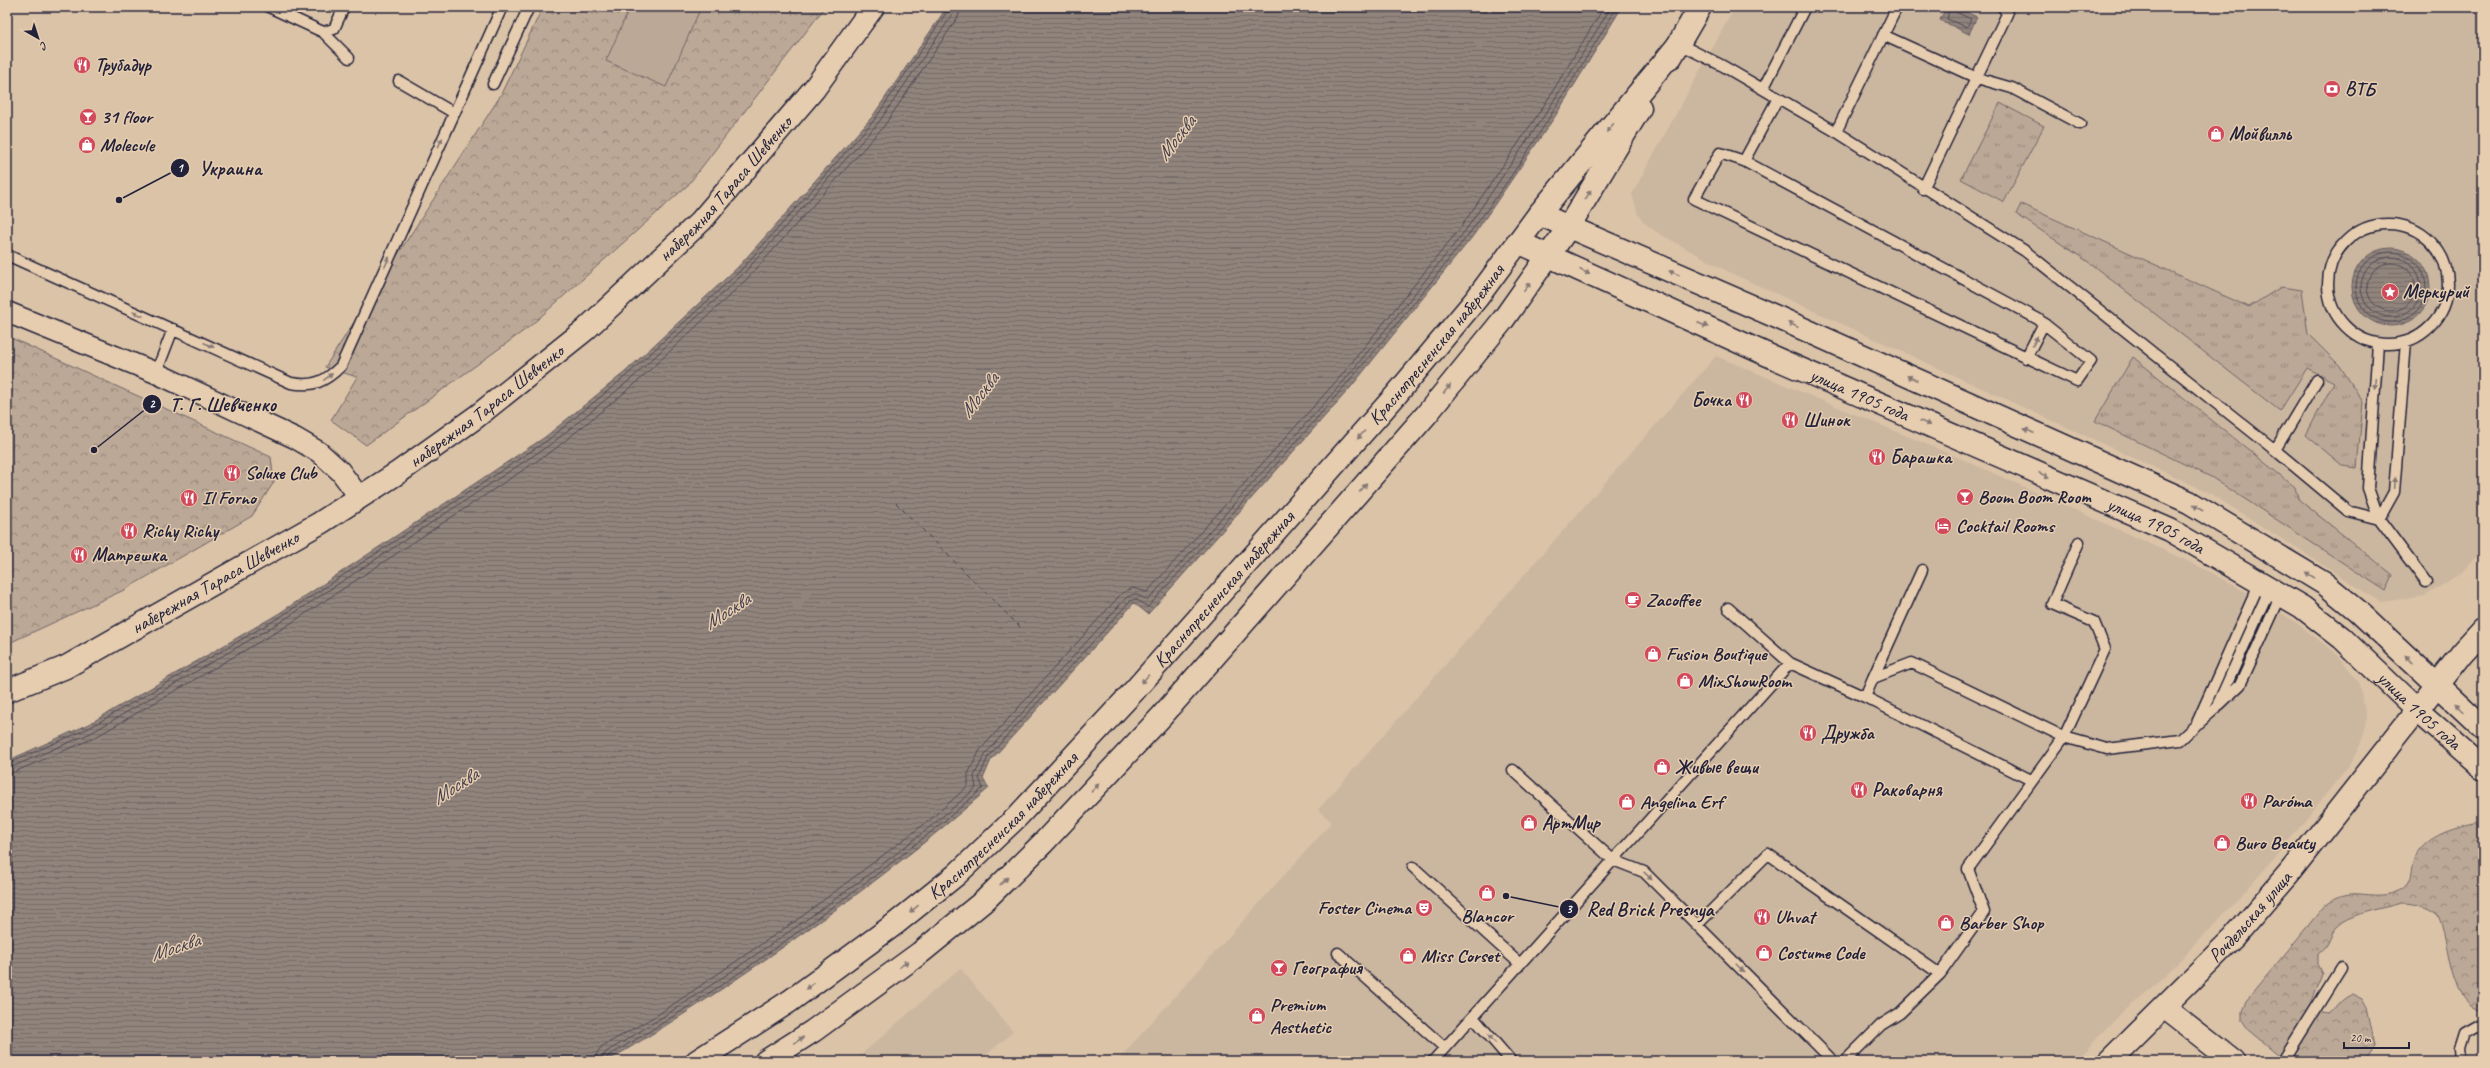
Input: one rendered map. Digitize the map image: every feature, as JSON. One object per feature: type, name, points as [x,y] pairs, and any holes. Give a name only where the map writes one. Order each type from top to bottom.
[{"type":"main road","name":"набережная Тараса Шевченко","points":[[7,691],[66,667],[280,546],[360,498],[476,417],[585,330],[701,221],[814,89],[873,7]]},
{"type":"main road","name":"Краснопресненская набережная","points":[[766,1061],[813,1031],[920,953],[984,901],[1043,843],[1161,717],[1426,415],[1503,320],[1568,228],[1700,7]]},
{"type":"main road","name":"Краснопресненская набережная","points":[[698,1061],[790,1001],[896,924],[956,875],[1017,817],[1133,692],[1396,394],[1472,304],[1539,214],[1679,44]]},
{"type":"main road","name":"улица 1905 года","points":[[1539,214],[1568,228],[1779,318],[2189,502],[2325,584],[2358,611],[2483,728]]},
{"type":"main road","name":"улица 1905 года","points":[[1518,242],[1775,358],[2170,530],[2302,607],[2342,638],[2418,711],[2483,768]]},
{"type":"main road","name":"Рочдельская улица","points":[[2110,1061],[2234,937],[2310,849],[2437,686],[2483,630]]},
{"type":"main road","points":[[2164,1007],[2233,1061]]},
{"type":"street","points":[[7,312],[156,373],[295,438],[319,452],[340,471],[360,498]]},
{"type":"lane","points":[[269,7],[323,32],[349,58]]},
{"type":"lane","points":[[323,32],[334,29],[344,7]]},
{"type":"lane","points":[[7,255],[291,382],[306,385],[319,383],[331,376],[341,366],[502,7]]},
{"type":"lane","points":[[493,84],[529,7]]},
{"type":"lane","points":[[1762,89],[1805,7]]},
{"type":"lane","points":[[1836,132],[1897,7]]},
{"type":"lane","points":[[1923,188],[2008,14],[2003,7]]},
{"type":"lane","points":[[1883,35],[1977,78],[2012,88],[2080,124]]},
{"type":"lane","points":[[1679,44],[1762,89],[1836,132],[2025,251],[2275,450],[2348,511],[2379,519]]},
{"type":"lane","points":[[399,81],[454,113]]},
{"type":"lane","points":[[1744,161],[1778,98]]},
{"type":"lane","points":[[1720,153],[1744,161],[2044,323],[2091,360],[2077,381],[1694,199],[1720,153]]},
{"type":"lane","points":[[2377,224],[2399,224],[2419,232],[2435,246],[2446,266],[2448,287],[2442,310],[2427,330],[2406,342],[2378,344],[2358,337],[2342,324],[2331,306],[2327,286],[2330,265],[2340,246],[2357,232],[2377,224]]},
{"type":"lane","points":[[2026,358],[2044,323]]},
{"type":"lane","points":[[156,373],[173,330]]},
{"type":"lane","points":[[2379,519],[2394,492],[2406,342]]},
{"type":"lane","points":[[2378,344],[2368,488],[2379,519],[2426,582]]},
{"type":"lane","points":[[2275,450],[2317,380]]},
{"type":"lane","points":[[1845,1061],[1881,1025],[1900,1013],[1940,974],[1984,912],[1968,869],[2031,780],[2064,737],[2105,650],[2094,622],[2052,604],[2079,542]]},
{"type":"lane","points":[[1865,697],[1922,570]]},
{"type":"lane","points":[[1874,678],[1912,663],[2064,737],[2107,750],[2180,740],[2216,708],[2270,588]]},
{"type":"lane","points":[[2196,725],[2270,588]]},
{"type":"lane","points":[[1728,608],[1790,663],[1865,697],[2031,780]]},
{"type":"lane","points":[[1433,1061],[1790,663]]},
{"type":"lane","points":[[1513,770],[1613,860],[1644,872],[1833,1061]]},
{"type":"lane","points":[[1697,925],[1768,854],[1940,974]]},
{"type":"lane","points":[[1413,868],[1520,964]]},
{"type":"lane","points":[[1338,953],[1445,1048]]},
{"type":"lane","points":[[2283,1061],[2340,968]]},
{"type":"lane","points":[[1473,1017],[1511,1061]]},
{"type":"lane","points":[[2461,1061],[2460,1049],[2466,1033],[2483,1023]]},
{"type":"shaded area","points":[[1735,7],[2483,7],[2483,549],[2461,573],[2425,596],[2381,602],[2208,492],[1731,273],[1658,233],[1643,222],[1638,214],[1632,194]]},
{"type":"shaded area","points":[[1716,356],[1964,460],[2144,541],[2202,568],[2264,602],[2297,623],[2340,657],[2358,682],[2366,714],[2365,730],[2360,746],[2350,764],[2280,852],[2241,896],[2153,988],[2118,1016],[2074,1061],[1117,1061],[1332,822],[1318,810]]},
{"type":"shaded area","points":[[960,968],[1013,1032],[979,1061],[854,1061]]},
{"type":"green space","points":[[543,7],[825,7],[688,185],[529,327],[366,445],[331,420],[357,377],[325,367],[499,98]]},
{"type":"green space","points":[[630,7],[701,7],[666,87],[606,61]]},
{"type":"green space","points":[[2000,103],[2044,126],[2004,202],[1961,179]]},
{"type":"green space","points":[[2021,204],[2249,307],[2281,287],[2302,290],[2308,334],[2340,366],[2363,402],[2357,468],[2343,466],[2306,435],[2334,382],[2307,368],[2280,411],[2087,261],[2016,214]]},
{"type":"green space","points":[[7,336],[271,457],[274,482],[252,516],[124,590],[7,644]]},
{"type":"green space","points":[[2133,357],[2295,487],[2298,499],[2393,575],[2386,591],[2211,477],[2095,421]]},
{"type":"green space","points":[[2483,822],[2483,1009],[2479,1010],[2468,1003],[2460,993],[2451,968],[2438,915],[2430,909],[2421,906],[2401,903],[2358,914],[2343,922],[2334,930],[2326,947],[2318,954],[2318,964],[2323,974],[2312,1003],[2318,1011],[2328,1013],[2342,1000],[2352,994],[2362,999],[2367,1008],[2375,1046],[2365,1061],[2286,1061],[2248,1029],[2242,1020],[2242,1010],[2246,1001],[2325,905],[2344,895],[2387,895],[2402,889],[2409,881],[2413,861],[2420,848],[2435,836],[2443,832]]},
{"type":"water","name":"Москва","points":[[947,7],[1622,7],[1556,115],[1473,236],[1351,387],[1148,614],[1134,603],[991,760],[983,779],[989,788],[935,834],[850,899],[725,987],[607,1061],[7,1061],[7,761],[87,725],[278,614],[545,437],[625,372],[738,267],[872,117]]},
{"type":"water","points":[[1946,7],[1955,7],[1977,17],[1969,34],[1940,20]]},
{"type":"water","points":[[2391,248],[2406,251],[2419,259],[2427,272],[2430,287],[2427,302],[2419,315],[2406,323],[2391,326],[2376,323],[2363,315],[2355,302],[2352,287],[2355,272],[2363,259],[2376,251]]},
{"type":"ferry route","points":[[896,503],[1021,628]]},
{"type":"place","name":"Трубадур","points":[[82,65]]},
{"type":"place","name":"ВТБ","points":[[2332,89]]},
{"type":"place","name":"31 floor","points":[[88,117]]},
{"type":"place","name":"Мойвилль","points":[[2216,134]]},
{"type":"place","name":"Molecule","points":[[87,145]]},
{"type":"place","name":"Украина","points":[[119,200]]},
{"type":"place","name":"Меркурий","points":[[2390,292]]},
{"type":"place","name":"Бочка","points":[[1744,400]]},
{"type":"place","name":"Шинок","points":[[1790,420]]},
{"type":"place","name":"Т. Г. Шевченко","points":[[94,450]]},
{"type":"place","name":"Барашка","points":[[1877,457]]},
{"type":"place","name":"Soluxe Club","points":[[232,473]]},
{"type":"place","name":"Boom Boom Room","points":[[1965,497]]},
{"type":"place","name":"Il Forno","points":[[189,498]]},
{"type":"place","name":"Cocktail Rooms","points":[[1943,526]]},
{"type":"place","name":"Richy Richy","points":[[129,531]]},
{"type":"place","name":"Матрешка","points":[[79,555]]},
{"type":"place","name":"Zacoffee","points":[[1633,600]]},
{"type":"place","name":"Fusion Boutique","points":[[1653,654]]},
{"type":"place","name":"MixShowRoom","points":[[1685,681]]},
{"type":"place","name":"Дружба","points":[[1808,733]]},
{"type":"place","name":"Живые вещи","points":[[1662,767]]},
{"type":"place","name":"Раковарня","points":[[1859,790]]},
{"type":"place","name":"Paróma","points":[[2249,801]]},
{"type":"place","name":"Angelina Erf","points":[[1627,802]]},
{"type":"place","name":"АртМир","points":[[1529,823]]},
{"type":"place","name":"Buro Beauty","points":[[2222,843]]},
{"type":"place","name":"Blancor","points":[[1487,893]]},
{"type":"place","name":"Red Brick Presnya","points":[[1506,896]]},
{"type":"place","name":"Foster Cinema","points":[[1424,908]]},
{"type":"place","name":"Uhvat","points":[[1762,917]]},
{"type":"place","name":"Barber Shop","points":[[1946,923]]},
{"type":"place","name":"Costume Code","points":[[1764,953]]},
{"type":"place","name":"Miss Corset","points":[[1408,956]]},
{"type":"place","name":"География","points":[[1279,968]]},
{"type":"place","name":"Premium Aesthetic","points":[[1257,1016]]}]
